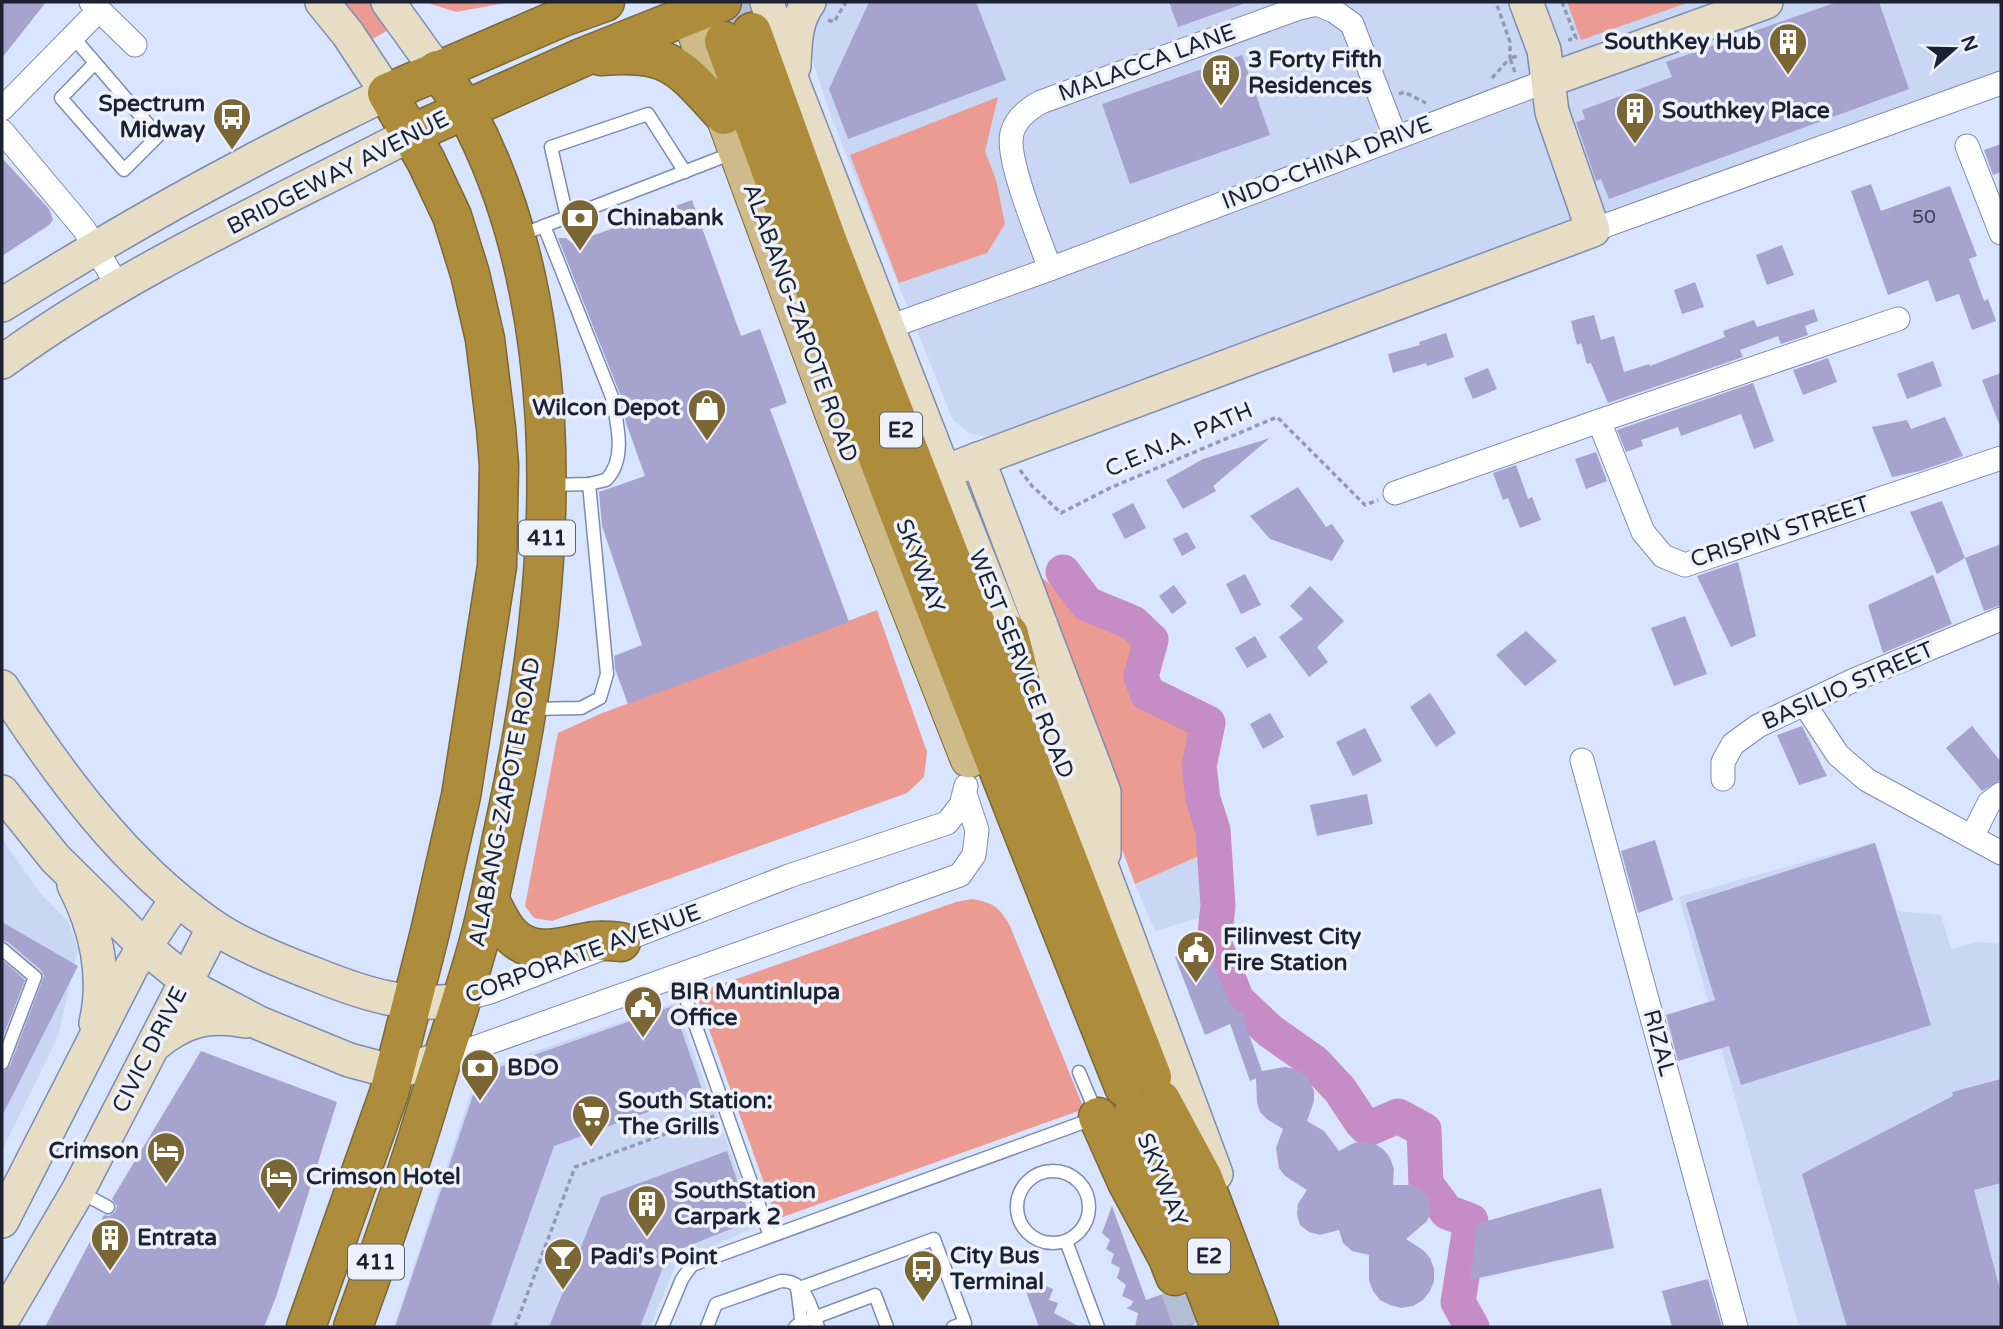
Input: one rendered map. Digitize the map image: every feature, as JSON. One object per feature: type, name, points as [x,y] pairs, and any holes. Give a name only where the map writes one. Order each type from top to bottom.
[{"type":"highway","name":"BRIDGEWAY AVENUE","points":[[387,93],[575,9],[605,2]]},
{"type":"highway","name":"BRIDGEWAY AVENUE","points":[[411,134],[699,6]]},
{"type":"highway","name":"SKYWAY","points":[[748,25],[802,257],[1037,827],[1134,1098],[1236,1327]]},
{"type":"highway","points":[[581,58],[626,54],[667,61],[687,75],[724,115]]},
{"type":"highway","name":"ALABANG-ZAPOTE ROAD","points":[[353,1327],[400,1196],[462,1000],[489,899],[527,709],[547,549],[542,376],[533,308],[530,231],[499,183],[465,110],[438,70]]},
{"type":"highway","name":"ALABANG-ZAPOTE ROAD","points":[[306,1327],[349,1209],[394,1072],[430,932],[461,796],[497,566],[499,465],[496,428],[485,339],[470,274],[452,216],[387,93]]},
{"type":"highway","points":[[1009,634],[1026,701],[1053,773],[1037,827]]},
{"type":"highway","name":"E2","points":[[967,777],[1037,827]]},
{"type":"highway","points":[[489,899],[510,934],[523,944],[539,950],[598,940],[621,942]]},
{"type":"highway","points":[[1134,1098],[1127,1182],[1164,1249],[1180,1288]]},
{"type":"highway","points":[[1134,1098],[1203,1178],[1259,1327]]},
{"type":"highway","name":"SKYWAY","points":[[1175,1188],[1202,1326]]},
{"type":"main road","points":[[322,2],[348,34],[387,93]]},
{"type":"main road","points":[[388,2],[438,70]]},
{"type":"main road","points":[[944,472],[1593,230],[1552,112],[1544,50],[1526,2]]},
{"type":"main road","name":"INDO-CHINA DRIVE","points":[[1549,80],[1766,2]]},
{"type":"main road","name":"ALABANG-ZAPOTE ROAD","points":[[699,6],[724,115],[967,777]]},
{"type":"main road","points":[[793,83],[796,32],[803,10],[821,12]]},
{"type":"main road","name":"WEST SERVICE ROAD","points":[[748,25],[793,83],[1104,873],[1273,1327]]},
{"type":"main road","name":"BRIDGEWAY AVENUE","points":[[2,305],[95,247],[248,163],[387,93]]},
{"type":"main road","name":"BRIDGEWAY AVENUE","points":[[2,362],[118,286],[411,134]]},
{"type":"main road","points":[[991,454],[1104,792],[1104,873]]},
{"type":"main road","name":"CORPORATE AVENUE","points":[[2,687],[43,751],[98,819],[145,870],[214,927],[312,974],[363,992],[411,1003],[462,1000]]},
{"type":"main road","points":[[2,792],[75,887],[89,919],[98,953],[100,993],[92,1042]]},
{"type":"main road","points":[[55,858],[145,947],[186,981],[200,992],[259,1023],[349,1060],[394,1072],[443,1059]]},
{"type":"main road","points":[[2,1221],[92,1042],[145,947],[177,899]]},
{"type":"main road","name":"CIVIC DRIVE","points":[[2,1320],[78,1191],[214,927]]},
{"type":"main road","points":[[149,1049],[169,1033],[192,1021],[213,1017],[259,1023]]},
{"type":"street","name":"MALACCA LANE","points":[[1050,269],[1011,153],[1012,132],[1024,111],[1041,102],[1299,8],[1317,4],[1334,11],[1352,24],[1395,136]]},
{"type":"street","points":[[2,110],[73,37],[95,6],[135,45]]},
{"type":"street","name":"INDO-CHINA DRIVE","points":[[889,327],[1050,269],[1395,136],[1549,80]]},
{"type":"street","points":[[1593,230],[2001,83]]},
{"type":"street","points":[[2,131],[83,229],[118,286]]},
{"type":"street","points":[[1967,146],[1994,195],[2001,233]]},
{"type":"street","points":[[1395,493],[1898,319]]},
{"type":"street","name":"CRISPIN STREET","points":[[1599,421],[1643,532],[1663,556],[1685,565],[2001,458]]},
{"type":"street","name":"BASILIO STREET","points":[[1723,779],[1723,762],[1733,744],[1758,726],[1854,680],[2001,619]]},
{"type":"street","points":[[1805,705],[1838,755],[1867,780],[2001,853]]},
{"type":"street","name":"RIZAL","points":[[1583,760],[1736,1327]]},
{"type":"street","points":[[443,1059],[960,875],[974,855],[977,830],[967,777]]},
{"type":"street","name":"CORPORATE AVENUE","points":[[462,1000],[490,992],[789,876],[947,822],[961,805],[967,777]]},
{"type":"street","points":[[1972,837],[1989,803],[2001,794]]},
{"type":"lane","points":[[73,37],[158,136],[124,170],[61,98],[95,63]]},
{"type":"lane","points":[[567,217],[551,147],[648,114],[685,172]]},
{"type":"lane","points":[[547,485],[589,484],[606,480],[612,475],[618,461],[617,422],[612,397],[530,231],[737,152]]},
{"type":"lane","points":[[527,709],[581,708],[600,698],[607,674],[589,484]]},
{"type":"lane","points":[[2,949],[34,976],[2,1063]]},
{"type":"lane","points":[[678,976],[770,1236]]},
{"type":"lane","points":[[1079,1072],[1134,1098]]},
{"type":"lane","points":[[662,1327],[682,1279],[692,1265],[1134,1098]]},
{"type":"lane","points":[[1056,1172],[1071,1176],[1078,1181],[1086,1195],[1089,1210],[1084,1226],[1066,1241],[1052,1243],[1037,1239],[1026,1230],[1019,1217],[1020,1195],[1028,1182],[1040,1174],[1056,1172]]},
{"type":"lane","points":[[78,1191],[108,1207]]},
{"type":"lane","points":[[707,1327],[716,1304],[781,1281],[799,1287],[934,1239],[965,1323],[953,1327]]},
{"type":"lane","points":[[1066,1241],[1098,1327]]},
{"type":"lane","points":[[799,1287],[817,1322]]},
{"type":"lane","points":[[799,1287],[799,1326],[817,1322],[875,1295],[887,1327]]},
{"type":"path","points":[[821,12],[846,2]]},
{"type":"path","points":[[1483,84],[1510,58],[1510,42],[1496,2]]},
{"type":"path","points":[[1381,100],[1404,92],[1425,103],[1432,102]]},
{"type":"path","name":"C.E.N.A. PATH","points":[[991,454],[1061,513],[1110,488],[1277,417],[1365,505]]},
{"type":"path","points":[[515,1327],[575,1167],[726,1112]]},
{"type":"shaded area","points":[[335,2],[373,2],[392,28],[367,42]]},
{"type":"shaded area","points":[[425,2],[510,2],[456,12]]},
{"type":"shaded area","points":[[793,2],[2001,2],[2001,71],[993,437],[970,434],[953,420],[832,119]]},
{"type":"shaded area","points":[[1567,2],[1690,2],[1581,40]]},
{"type":"shaded area","points":[[998,97],[985,151],[996,180],[1005,224],[987,253],[899,283],[850,155]]},
{"type":"shaded area","points":[[1012,555],[1078,608],[1142,635],[1136,680],[1144,703],[1204,727],[1191,770],[1208,852],[1135,884]]},
{"type":"shaded area","points":[[877,610],[927,752],[924,777],[907,793],[552,921],[534,918],[525,906],[558,733],[600,714]]},
{"type":"shaded area","points":[[2,839],[41,894],[68,921],[78,949],[58,1036],[2,1151]]},
{"type":"shaded area","points":[[1875,842],[1897,911],[1941,915],[1951,949],[1978,942],[2001,944],[2001,1327],[1799,1327],[1679,897]]},
{"type":"shaded area","points":[[1208,852],[1205,916],[1155,931],[1135,884]]},
{"type":"shaded area","points":[[972,899],[995,907],[1010,926],[1084,1109],[777,1219],[696,993],[956,902]]},
{"type":"shaded area","name":"South Station: The Grills","points":[[675,1003],[758,1226],[677,1262],[650,1327],[394,1327],[478,1071]]},
{"type":"building","points":[[2,2],[46,2],[2,58]]},
{"type":"building","points":[[869,2],[976,2],[1006,80],[848,139],[829,89]]},
{"type":"building","points":[[1169,2],[1243,2],[1243,4],[1178,27]]},
{"type":"building","name":"SouthKey Hub","points":[[1837,2],[1879,2],[1909,89],[1609,199],[1601,179],[1596,181],[1576,122],[1585,119],[1582,110],[1672,77],[1666,62]]},
{"type":"building","points":[[1242,55],[1270,135],[1130,184],[1102,104]]},
{"type":"building","points":[[2001,144],[2001,172],[1993,175],[1984,150]]},
{"type":"building","points":[[2,158],[49,209],[53,220],[2,256]]},
{"type":"building","points":[[1871,184],[1881,211],[1950,186],[1977,256],[1969,259],[1984,301],[1988,299],[1996,321],[1972,330],[1959,294],[1936,302],[1928,280],[1888,295],[1851,191]]},
{"type":"building","name":"Wilcon Depot","points":[[692,200],[741,336],[760,329],[787,403],[770,409],[849,622],[628,704],[615,669],[614,656],[642,645],[602,526],[599,492],[645,476],[626,423],[620,394],[558,238],[566,238],[572,243]]},
{"type":"building","points":[[1782,245],[1794,275],[1767,285],[1756,255]]},
{"type":"building","points":[[1695,282],[1704,307],[1682,314],[1674,290]]},
{"type":"building","points":[[1814,309],[1818,321],[1805,326],[1808,335],[1781,344],[1778,336],[1740,350],[1743,357],[1608,403],[1591,363],[1587,364],[1581,343],[1577,345],[1571,321],[1594,315],[1601,340],[1614,336],[1624,372],[1649,364],[1650,366],[1725,337],[1723,331],[1754,320],[1757,327]]},
{"type":"building","points":[[1446,333],[1454,357],[1393,373],[1388,354],[1420,345],[1419,342]]},
{"type":"building","points":[[1828,358],[1837,382],[1803,395],[1793,370]]},
{"type":"building","points":[[1933,361],[1942,386],[1907,399],[1897,374]]},
{"type":"building","points":[[1488,368],[1497,389],[1473,399],[1464,378]]},
{"type":"building","points":[[2001,373],[2001,426],[2000,426],[1982,380]]},
{"type":"building","points":[[1753,383],[1774,441],[1754,449],[1741,414],[1681,436],[1678,427],[1641,440],[1643,446],[1626,452],[1617,430]]},
{"type":"building","points":[[1945,417],[1963,456],[1920,471],[1892,477],[1872,427],[1907,420],[1911,429]]},
{"type":"building","points":[[1270,438],[1213,486],[1216,491],[1183,509],[1166,480],[1203,459]]},
{"type":"building","points":[[1596,452],[1607,481],[1586,489],[1575,459]]},
{"type":"building","points":[[1516,465],[1528,499],[1532,497],[1541,520],[1520,528],[1508,498],[1503,500],[1493,473]]},
{"type":"building","points":[[1298,487],[1326,527],[1332,524],[1344,541],[1332,561],[1270,539],[1250,516]]},
{"type":"building","points":[[1942,501],[1965,558],[1937,574],[1910,512]]},
{"type":"building","points":[[1133,503],[1146,528],[1125,539],[1112,514]]},
{"type":"building","points":[[1187,532],[1196,548],[1182,556],[1173,539]]},
{"type":"building","points":[[2001,544],[2001,605],[1984,611],[1965,558]]},
{"type":"building","points":[[1738,562],[1756,636],[1731,647],[1697,576]]},
{"type":"building","points":[[1245,574],[1261,605],[1241,614],[1226,584]]},
{"type":"building","points":[[1933,575],[1952,624],[1883,653],[1868,605]]},
{"type":"building","points":[[1174,585],[1187,603],[1172,614],[1159,596]]},
{"type":"building","points":[[1310,586],[1344,621],[1317,647],[1328,662],[1309,677],[1279,637],[1303,619],[1290,606]]},
{"type":"building","points":[[1685,616],[1707,674],[1674,686],[1651,628]]},
{"type":"building","points":[[1526,631],[1557,661],[1525,686],[1496,655]]},
{"type":"building","points":[[1255,636],[1267,657],[1247,668],[1235,648]]},
{"type":"building","points":[[1430,693],[1456,733],[1436,747],[1410,707]]},
{"type":"building","points":[[1270,713],[1284,737],[1263,749],[1250,724]]},
{"type":"building","points":[[1802,726],[1827,776],[1799,785],[1777,735]]},
{"type":"building","points":[[1972,726],[2001,762],[2001,780],[1982,791],[1946,748]]},
{"type":"building","points":[[1365,728],[1382,761],[1353,776],[1336,742]]},
{"type":"building","points":[[1367,794],[1373,824],[1317,836],[1310,805]]},
{"type":"building","points":[[1655,840],[1673,900],[1638,913],[1621,851]]},
{"type":"building","points":[[1875,843],[1931,1025],[1741,1085],[1729,1046],[1678,1061],[1666,1015],[1715,1000],[1686,903]]},
{"type":"building","points":[[2,922],[78,966],[2,1116],[2,1072],[10,1066],[44,976],[41,970],[2,940]]},
{"type":"building","points":[[1204,945],[1231,1004],[1246,1017],[1243,1018],[1262,1071],[1285,1067],[1304,1074],[1314,1091],[1314,1101],[1307,1121],[1324,1131],[1339,1151],[1354,1143],[1375,1144],[1390,1158],[1394,1169],[1393,1185],[1413,1185],[1423,1191],[1429,1200],[1431,1211],[1427,1221],[1406,1239],[1430,1258],[1434,1281],[1423,1300],[1413,1306],[1401,1308],[1380,1300],[1369,1280],[1369,1255],[1352,1251],[1343,1243],[1339,1230],[1320,1235],[1309,1232],[1300,1225],[1298,1204],[1307,1190],[1285,1176],[1279,1168],[1276,1148],[1283,1129],[1260,1112],[1256,1078],[1250,1081],[1230,1024],[1205,1035],[1175,957]]},
{"type":"building","points":[[2,960],[25,980],[2,1039]]},
{"type":"building","points":[[673,1006],[703,1092],[554,1146],[490,1327],[395,1327],[480,1074]]},
{"type":"building","points":[[201,1051],[337,1102],[276,1297],[264,1327],[45,1327],[104,1215],[109,1216],[115,1212],[117,1206],[112,1199]]},
{"type":"building","points":[[2001,1079],[2001,1183],[1974,1190],[2001,1294],[2001,1327],[1847,1327],[1802,1174],[1953,1096],[1952,1092]]},
{"type":"building","name":"SouthStation Carpark 2","points":[[727,1151],[751,1221],[668,1254],[640,1327],[549,1327],[601,1197]]},
{"type":"building","points":[[1601,1188],[1614,1248],[1470,1280],[1477,1224]]},
{"type":"building","points":[[1112,1206],[1146,1300],[1163,1294],[1172,1298],[1185,1295],[1195,1324],[1187,1327],[1135,1327],[1138,1313],[1126,1308],[1131,1306],[1133,1301],[1122,1296],[1126,1285],[1117,1278],[1120,1268],[1111,1263],[1114,1254],[1106,1249],[1110,1240],[1102,1233]]},
{"type":"building","points":[[1020,1275],[1053,1289],[1049,1300],[1058,1303],[1054,1313],[1080,1327],[1039,1327]]},
{"type":"building","points":[[1708,1279],[1722,1327],[1672,1327],[1662,1291]]},
{"type":"waterway","points":[[1063,572],[1087,604],[1133,623],[1151,640],[1141,676],[1147,693],[1208,723],[1199,766],[1203,799],[1213,830],[1218,906],[1214,942],[1237,1000],[1270,1031],[1314,1062],[1340,1090],[1368,1129],[1398,1116],[1424,1130],[1426,1184],[1447,1212],[1471,1221],[1458,1302],[1472,1327]]},
{"type":"tunnel","points":[[742,2],[752,32]]},
{"type":"tunnel","points":[[1179,1288],[1193,1325]]},
{"type":"place","name":"SouthKey Hub","points":[[1788,76]]},
{"type":"place","name":"3 Forty Fifth Residences","points":[[1221,107]]},
{"type":"place","name":"Southkey Place","points":[[1635,145]]},
{"type":"place","name":"Spectrum Midway","points":[[232,151]]},
{"type":"place","name":"Chinabank","points":[[580,252]]},
{"type":"place","name":"Wilcon Depot","points":[[707,442]]},
{"type":"place","name":"Filinvest City Fire Station","points":[[1196,984]]},
{"type":"place","name":"BIR Muntinlupa Office","points":[[643,1039]]},
{"type":"place","name":"BDO","points":[[480,1102]]},
{"type":"place","name":"South Station: The Grills","points":[[591,1148]]},
{"type":"place","name":"Crimson","points":[[166,1185]]},
{"type":"place","name":"Crimson Hotel","points":[[279,1211]]},
{"type":"place","name":"SouthStation Carpark 2","points":[[647,1238]]},
{"type":"place","name":"Entrata","points":[[110,1272]]},
{"type":"place","name":"Padi's Point","points":[[563,1291]]},
{"type":"place","name":"City Bus Terminal","points":[[923,1303]]}]
